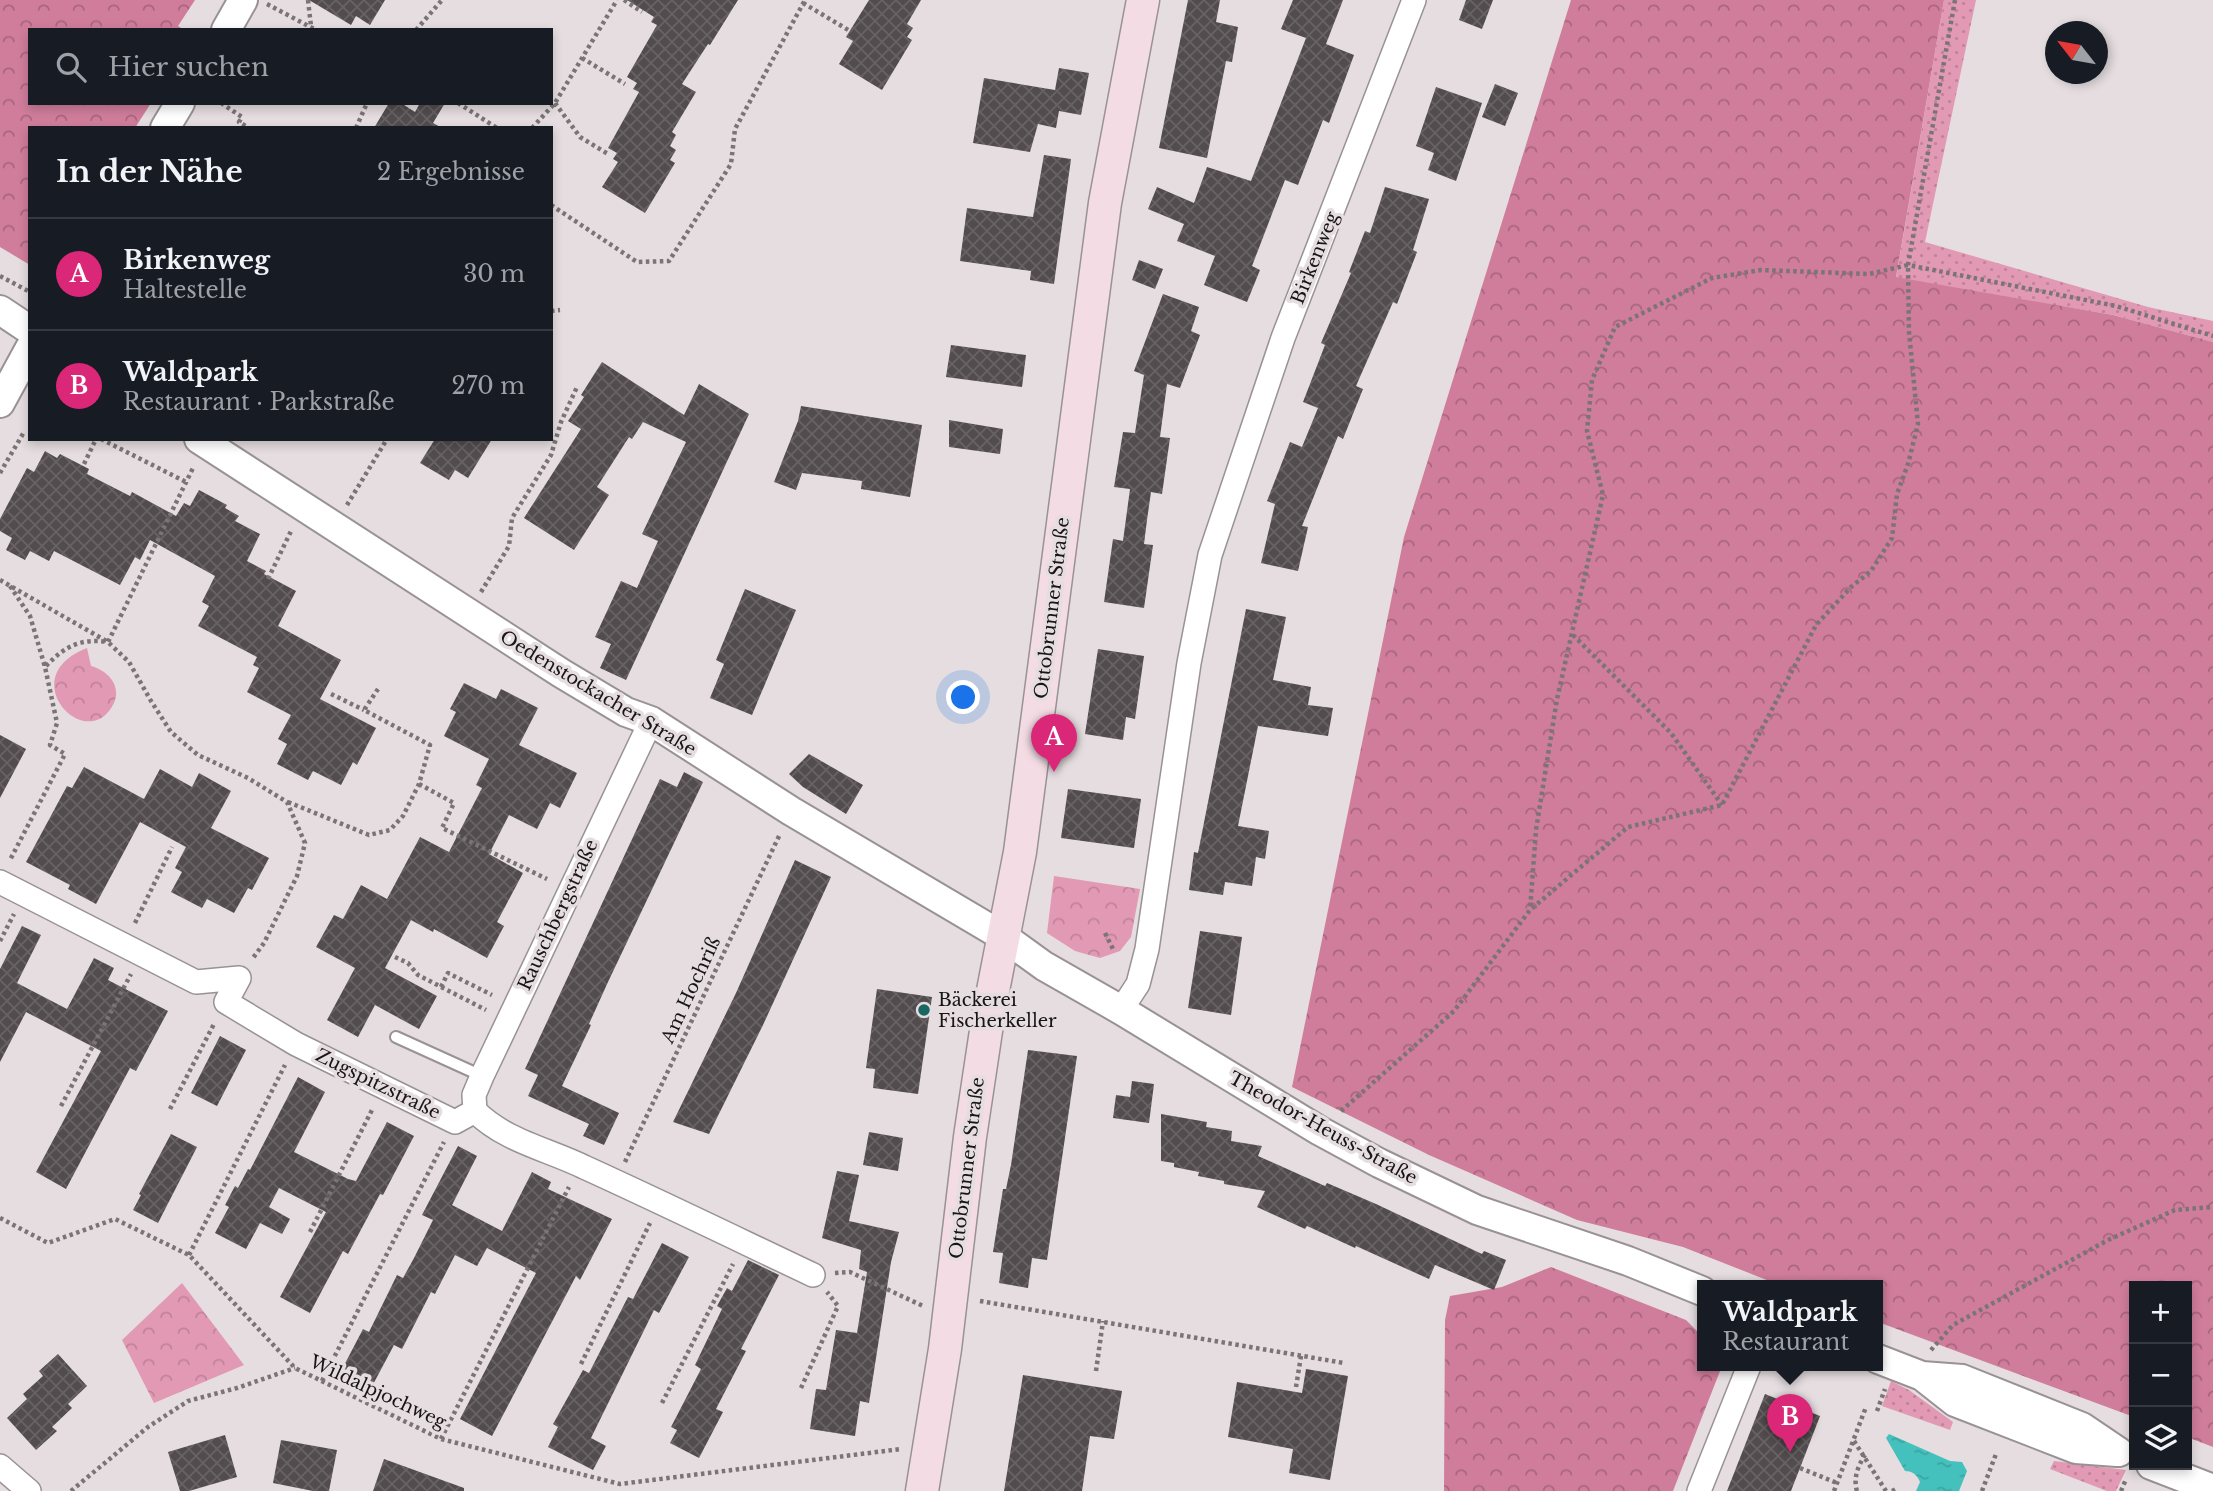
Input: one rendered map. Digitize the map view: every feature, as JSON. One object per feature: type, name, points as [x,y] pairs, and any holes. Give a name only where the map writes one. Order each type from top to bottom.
[{"type":"main road","name":"Ottobrunner Straße","points":[[922,1491],[949,1319],[981,1063],[1020,852],[1105,203],[1143,0]]},
{"type":"street","points":[[227,28],[243,0]]},
{"type":"street","name":"Birkenweg","points":[[1121,1010],[1138,984],[1146,950],[1189,663],[1210,555],[1283,338],[1414,0]]},
{"type":"street","points":[[166,126],[179,105]]},
{"type":"street","points":[[0,310],[28,329]]},
{"type":"street","points":[[0,403],[28,352]]},
{"type":"street","name":"Oedenstockacher Straße","points":[[202,441],[468,614],[626,712],[651,721],[791,810],[1004,937]]},
{"type":"street","name":"Rauschbergstraße","points":[[465,1116],[651,721]]},
{"type":"street","points":[[0,881],[196,982],[239,978]]},
{"type":"street","name":"Theodor-Heuss-Straße","points":[[1004,937],[1044,966],[1320,1131],[1379,1163],[1477,1210],[1628,1261],[1697,1289]]},
{"type":"street","points":[[226,1002],[239,978]]},
{"type":"street","name":"Zugspitzstraße","points":[[196,982],[296,1044],[384,1087],[489,1125],[581,1165],[813,1275]]},
{"type":"street","points":[[1883,1361],[1920,1375],[1955,1402],[2076,1449],[2126,1455]]},
{"type":"street","points":[[1699,1491],[1747,1371]]},
{"type":"street","points":[[0,1466],[29,1491]]},
{"type":"street","points":[[2164,1470],[2213,1489]]},
{"type":"lane","points":[[396,1037],[482,1076]]},
{"type":"path","points":[[259,0],[314,28]]},
{"type":"path","points":[[308,0],[314,28]]},
{"type":"path","points":[[418,28],[442,0]]},
{"type":"path","points":[[534,126],[555,103],[617,0]]},
{"type":"path","points":[[624,0],[642,12]]},
{"type":"path","points":[[1320,1131],[1454,1011],[1530,910],[1628,827],[1722,805],[1816,625],[1851,587],[1871,571],[1892,538],[1897,495],[1918,424],[1909,332],[1908,265],[1955,0]]},
{"type":"path","points":[[553,206],[637,262],[669,261],[731,164],[735,129],[804,1],[850,31]]},
{"type":"path","points":[[582,58],[625,84]]},
{"type":"path","points":[[555,103],[580,137],[608,154]]},
{"type":"path","points":[[224,105],[242,117],[236,126]]},
{"type":"path","points":[[357,126],[366,105]]},
{"type":"path","points":[[461,105],[494,126]]},
{"type":"path","points":[[239,122],[246,126]]},
{"type":"path","points":[[1530,910],[1537,819],[1557,699],[1603,495],[1587,431],[1591,380],[1615,327],[1712,278],[1761,270],[1869,274],[1908,265],[2116,306],[2213,336]]},
{"type":"path","points":[[553,311],[560,310]]},
{"type":"path","points":[[468,614],[509,546],[512,518],[551,455],[561,422],[577,387]]},
{"type":"path","points":[[0,473],[24,432]]},
{"type":"path","points":[[84,464],[97,441]]},
{"type":"path","points":[[102,441],[186,482]]},
{"type":"path","points":[[108,642],[186,482],[202,441]]},
{"type":"path","points":[[333,527],[386,441]]},
{"type":"path","points":[[268,579],[303,507]]},
{"type":"path","points":[[0,580],[108,642],[129,662],[150,701],[172,732],[198,755],[248,778],[287,802],[369,835],[390,830],[403,816],[419,784],[430,745],[331,694]]},
{"type":"path","points":[[9,585],[30,617],[46,667],[57,723],[50,745],[65,754],[14,852]]},
{"type":"path","points":[[1573,634],[1671,733],[1722,805]]},
{"type":"path","points":[[46,667],[57,654],[77,644],[92,640],[108,642]]},
{"type":"path","points":[[364,710],[378,689]]},
{"type":"path","points":[[419,784],[454,803],[442,828],[547,879]]},
{"type":"path","points":[[239,978],[264,943],[297,876],[305,844],[287,802]]},
{"type":"path","name":"Am Hochriß","points":[[616,1182],[791,810]]},
{"type":"path","points":[[61,1106],[132,951],[172,847]]},
{"type":"path","points":[[1105,933],[1113,949]]},
{"type":"path","points":[[395,957],[408,963],[418,975],[486,1010]]},
{"type":"path","points":[[441,987],[448,973],[492,995]]},
{"type":"path","points":[[170,1109],[226,1002]]},
{"type":"path","points":[[189,1255],[296,1044]]},
{"type":"path","points":[[310,1232],[384,1087]]},
{"type":"path","points":[[322,1381],[465,1116]]},
{"type":"path","points":[[441,1439],[581,1165]]},
{"type":"path","points":[[581,1364],[660,1203]]},
{"type":"path","points":[[1920,1375],[1929,1352],[1953,1325],[2130,1230],[2175,1210],[2213,1207]]},
{"type":"path","name":"Wildalpjochweg","points":[[0,1217],[48,1243],[116,1219],[189,1255],[295,1368],[441,1439],[620,1484],[929,1446]]},
{"type":"path","points":[[662,1403],[744,1242]]},
{"type":"path","points":[[813,1275],[850,1272],[949,1319],[1103,1321],[1343,1363]]},
{"type":"path","points":[[801,1388],[838,1306],[813,1275]]},
{"type":"path","points":[[1096,1371],[1103,1321]]},
{"type":"path","points":[[1296,1387],[1301,1356]]},
{"type":"path","points":[[71,1491],[148,1427],[188,1401],[295,1368]]},
{"type":"path","points":[[1833,1491],[1866,1407]]},
{"type":"path","points":[[1853,1440],[1886,1491]]},
{"type":"path","points":[[1982,1491],[1996,1454]]},
{"type":"path","points":[[1857,1491],[1857,1468],[1865,1455]]},
{"type":"path","points":[[1800,1468],[1837,1483]]},
{"type":"path","points":[[613,1491],[620,1484]]},
{"type":"green space","points":[[0,0],[195,0],[178,26],[181,28],[28,28],[28,105],[150,105],[136,126],[28,126],[28,264],[0,247]]},
{"type":"green space","points":[[1571,0],[1944,0],[1896,277],[2113,315],[2213,342],[2213,1447],[2192,1439],[2192,1281],[2129,1281],[2129,1415],[1883,1324],[1883,1280],[1767,1280],[1683,1247],[1577,1220],[1429,1155],[1292,1087],[1404,537]]},
{"type":"green space","points":[[1944,0],[1976,0],[1925,242],[2148,307],[2213,321],[2213,342],[2113,315],[1896,278]]},
{"type":"green space","points":[[87,648],[91,666],[110,678],[114,683],[116,696],[109,711],[97,720],[83,721],[70,715],[60,704],[55,690],[56,675],[66,660]]},
{"type":"green space","points":[[1054,876],[1140,889],[1131,937],[1120,951],[1100,958],[1075,951],[1047,933]]},
{"type":"green space","points":[[1551,1267],[1686,1320],[1697,1331],[1697,1371],[1720,1371],[1673,1491],[1444,1491],[1445,1320],[1450,1296],[1502,1287]]},
{"type":"green space","points":[[182,1283],[244,1365],[154,1403],[122,1340]]},
{"type":"green space","points":[[1891,1381],[1909,1390],[1953,1422],[1950,1430],[1882,1406]]},
{"type":"green space","points":[[2054,1461],[2126,1470],[2116,1491],[2107,1491],[2050,1469]]},
{"type":"water","points":[[1889,1434],[1950,1461],[1962,1462],[1967,1471],[1959,1491],[1916,1491],[1920,1482],[1918,1477],[1905,1471],[1886,1438]]},
{"type":"building","points":[[309,0],[385,0],[370,25],[356,16],[351,25]]},
{"type":"building","points":[[627,0],[738,0],[682,84],[696,92],[672,132],[676,135],[670,146],[676,150],[670,160],[675,163],[645,213],[602,187],[618,162],[613,159],[617,153],[608,148],[639,92],[633,89],[637,83],[627,77],[657,25],[651,22],[654,17]]},
{"type":"building","points":[[869,0],[921,0],[907,24],[913,28],[907,37],[912,40],[882,90],[839,64],[853,41],[846,37]]},
{"type":"building","points":[[1188,0],[1220,0],[1216,22],[1238,27],[1232,62],[1226,61],[1207,158],[1159,148]]},
{"type":"building","points":[[1293,0],[1343,0],[1326,44],[1354,55],[1329,123],[1323,120],[1298,185],[1285,180],[1252,266],[1260,270],[1247,302],[1204,285],[1215,256],[1177,241],[1184,224],[1148,209],[1157,187],[1194,203],[1207,167],[1251,181],[1306,38],[1281,29]]},
{"type":"building","points":[[1466,0],[1493,0],[1482,29],[1459,20]]},
{"type":"building","points":[[1059,68],[1089,73],[1081,115],[1059,111],[1056,128],[1038,124],[1030,152],[973,143],[984,78],[1055,90]]},
{"type":"building","points":[[1495,84],[1518,93],[1505,126],[1482,117]]},
{"type":"building","points":[[1436,87],[1482,103],[1456,181],[1428,170],[1434,153],[1416,146]]},
{"type":"building","points":[[388,105],[404,105],[415,112],[419,105],[444,105],[433,123],[438,126],[375,126]]},
{"type":"building","points":[[1044,155],[1071,159],[1054,284],[1030,280],[1031,271],[960,261],[967,208],[1033,217]]},
{"type":"building","points":[[1385,187],[1429,199],[1413,250],[1417,252],[1397,304],[1393,302],[1356,386],[1363,389],[1343,439],[1338,436],[1302,526],[1308,527],[1298,571],[1261,563],[1275,504],[1267,501],[1290,442],[1302,447],[1318,408],[1303,402],[1325,345],[1321,343],[1351,273],[1349,272],[1365,231],[1370,233]]},
{"type":"building","points":[[1139,260],[1163,269],[1155,289],[1132,280]]},
{"type":"building","points":[[1163,294],[1199,307],[1191,331],[1200,335],[1180,388],[1167,384],[1160,437],[1170,438],[1162,494],[1151,492],[1144,544],[1153,545],[1144,608],[1104,602],[1113,539],[1123,541],[1130,489],[1114,487],[1123,432],[1135,433],[1144,375],[1134,371]]},
{"type":"building","points":[[951,345],[1026,355],[1022,387],[946,377]]},
{"type":"building","points":[[602,362],[684,415],[699,384],[749,414],[626,680],[600,668],[611,644],[595,637],[621,581],[637,588],[658,541],[642,534],[686,442],[643,422],[632,439],[629,437],[597,487],[609,495],[574,550],[524,518],[581,429],[568,421]]},
{"type":"building","points":[[801,406],[922,425],[910,497],[861,489],[862,481],[802,473],[796,490],[774,482],[798,421]]},
{"type":"building","points":[[949,420],[1003,429],[1000,454],[949,447]]},
{"type":"building","points":[[434,441],[491,441],[468,478],[455,470],[449,480],[420,463]]},
{"type":"building","points":[[45,451],[57,458],[60,454],[89,469],[87,474],[130,496],[132,492],[176,516],[184,503],[190,506],[199,490],[227,505],[225,508],[239,516],[235,521],[260,534],[247,561],[266,571],[264,574],[296,591],[278,626],[341,660],[320,699],[376,728],[357,765],[353,762],[341,785],[313,771],[308,780],[277,764],[287,744],[278,739],[291,715],[247,692],[259,668],[253,665],[257,657],[198,626],[209,606],[202,602],[215,576],[150,540],[140,560],[135,557],[120,585],[54,551],[49,561],[30,551],[25,560],[6,550],[12,538],[0,531],[0,519],[27,468],[34,472]]},
{"type":"building","points":[[745,589],[796,610],[752,715],[710,698],[724,664],[716,660]]},
{"type":"building","points":[[1246,609],[1286,617],[1273,680],[1311,687],[1308,705],[1333,708],[1328,736],[1258,726],[1238,826],[1269,831],[1265,859],[1256,857],[1252,886],[1225,882],[1223,895],[1189,890],[1194,852],[1198,853]]},
{"type":"building","points":[[1098,649],[1144,656],[1135,719],[1126,717],[1123,740],[1085,734]]},
{"type":"building","points":[[464,683],[496,699],[501,689],[538,708],[519,745],[577,773],[560,808],[550,803],[537,829],[509,815],[489,854],[523,873],[497,922],[504,926],[487,958],[434,929],[433,932],[411,920],[385,968],[437,996],[419,1029],[375,1005],[358,1037],[327,1020],[355,968],[316,947],[334,915],[343,919],[361,885],[387,899],[420,837],[449,852],[482,788],[476,785],[489,759],[444,736],[456,712],[450,709]]},
{"type":"building","points":[[0,735],[26,749],[0,798]]},
{"type":"building","points":[[809,754],[863,785],[846,814],[803,787],[789,774]]},
{"type":"building","points":[[84,767],[144,799],[160,769],[192,787],[199,773],[231,791],[211,828],[269,858],[252,890],[248,888],[234,913],[207,899],[202,908],[171,892],[182,872],[175,868],[186,847],[140,822],[96,904],[68,889],[70,885],[26,862],[67,786],[72,788]]},
{"type":"building","points":[[684,772],[703,782],[562,1086],[619,1113],[604,1145],[583,1136],[589,1124],[528,1096],[538,1075],[525,1069],[660,779],[677,787]]},
{"type":"building","points":[[1068,789],[1141,799],[1134,848],[1061,838]]},
{"type":"building","points":[[795,860],[831,877],[763,1025],[709,1134],[673,1122],[736,993]]},
{"type":"building","points":[[22,926],[41,935],[17,983],[67,1009],[94,958],[114,968],[108,980],[168,1011],[136,1071],[130,1068],[66,1189],[36,1172],[101,1051],[26,1012],[0,1062],[0,969]]},
{"type":"building","points":[[1200,931],[1242,937],[1231,1015],[1188,1008]]},
{"type":"building","points":[[877,989],[932,997],[918,1094],[873,1088],[875,1069],[866,1068]]},
{"type":"building","points":[[220,1036],[246,1050],[217,1106],[191,1093]]},
{"type":"building","points":[[1028,1050],[1077,1056],[1047,1260],[1032,1258],[1028,1288],[999,1283],[1003,1253],[993,1252],[1003,1189],[1006,1189],[1011,1165]]},
{"type":"building","points":[[298,1077],[325,1092],[294,1152],[356,1181],[387,1122],[414,1136],[383,1195],[380,1194],[348,1254],[343,1251],[310,1313],[280,1297],[326,1212],[279,1188],[269,1207],[290,1219],[282,1234],[260,1223],[246,1249],[215,1233],[229,1207],[225,1205],[235,1186],[238,1188],[248,1169],[250,1170]]},
{"type":"building","points":[[1132,1081],[1154,1084],[1149,1123],[1113,1118],[1116,1095],[1130,1097]]},
{"type":"building","points":[[1161,1114],[1207,1122],[1206,1127],[1232,1131],[1231,1141],[1262,1146],[1258,1156],[1325,1186],[1327,1183],[1376,1204],[1482,1254],[1484,1251],[1506,1260],[1494,1290],[1435,1265],[1429,1279],[1356,1246],[1355,1248],[1307,1226],[1305,1229],[1257,1207],[1265,1191],[1224,1184],[1224,1181],[1198,1176],[1199,1172],[1174,1167],[1174,1163],[1161,1161]]},
{"type":"building","points":[[869,1132],[903,1138],[898,1171],[863,1165]]},
{"type":"building","points":[[171,1134],[197,1147],[158,1223],[133,1210]]},
{"type":"building","points":[[458,1146],[477,1156],[452,1205],[502,1231],[532,1172],[551,1182],[548,1189],[612,1219],[580,1280],[576,1276],[492,1436],[460,1419],[536,1273],[487,1248],[477,1266],[455,1255],[435,1294],[431,1292],[402,1349],[394,1345],[369,1392],[338,1377],[363,1329],[369,1332],[397,1275],[403,1278],[414,1258],[433,1220],[422,1215]]},
{"type":"building","points":[[837,1171],[859,1175],[849,1221],[899,1232],[891,1262],[869,1403],[860,1401],[855,1436],[810,1429],[816,1389],[826,1390],[836,1330],[857,1333],[867,1272],[859,1269],[861,1250],[822,1238]]},
{"type":"building","points":[[662,1243],[689,1257],[659,1313],[654,1310],[591,1438],[606,1446],[593,1470],[548,1447],[558,1427],[553,1424],[583,1370],[589,1373],[628,1297],[633,1299]]},
{"type":"building","points":[[748,1260],[779,1275],[741,1349],[746,1351],[716,1409],[723,1412],[699,1458],[670,1443],[677,1430],[671,1427],[701,1369],[695,1365],[722,1309],[717,1306],[727,1288],[732,1291]]},
{"type":"building","points":[[58,1354],[87,1386],[68,1404],[72,1408],[52,1427],[57,1431],[36,1450],[7,1418],[27,1399],[23,1394],[43,1376],[39,1371]]},
{"type":"building","points":[[1306,1369],[1348,1376],[1330,1480],[1289,1473],[1293,1449],[1228,1437],[1237,1382],[1302,1393]]},
{"type":"building","points":[[1023,1375],[1122,1391],[1114,1439],[1090,1436],[1082,1491],[1004,1491]]},
{"type":"building","points":[[1765,1394],[1820,1416],[1791,1491],[1727,1491]]},
{"type":"building","points":[[225,1435],[237,1477],[189,1491],[180,1491],[168,1452]]},
{"type":"building","points":[[281,1440],[337,1450],[329,1491],[313,1491],[273,1483]]},
{"type":"building","points":[[384,1459],[464,1488],[464,1491],[373,1491]]},
{"type":"place","name":"Birkenweg","points":[[1054,772]]},
{"type":"place","name":"Bäckerei Fischerkeller","points":[[924,1010]]},
{"type":"place","name":"Waldpark","points":[[1790,1452]]}]
